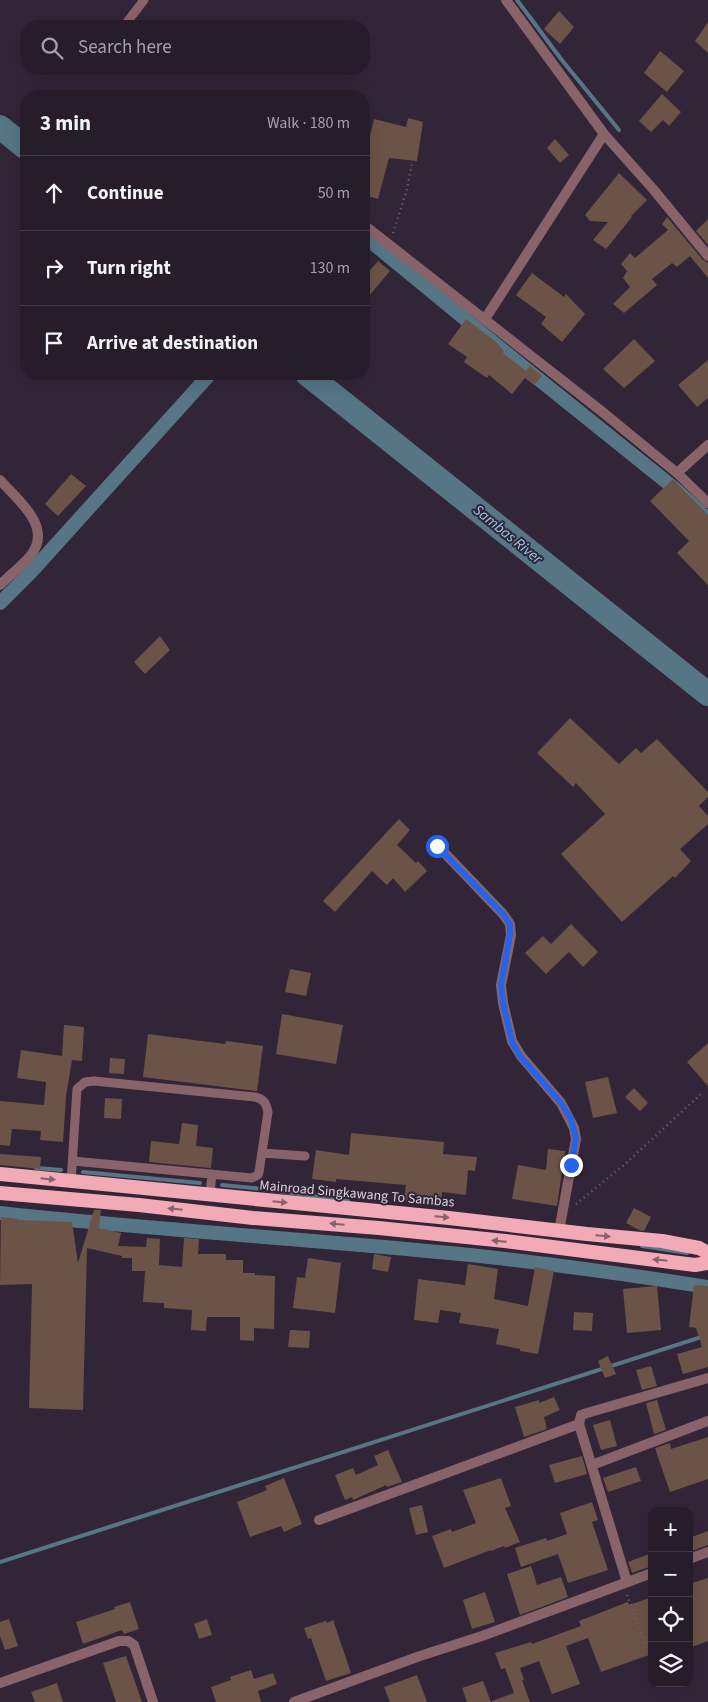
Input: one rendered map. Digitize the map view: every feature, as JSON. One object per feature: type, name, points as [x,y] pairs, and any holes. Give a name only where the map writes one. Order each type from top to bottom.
[{"type":"highway","name":"Mainroad Singkawang To Sambas","points":[[0,1174],[458,1218],[683,1244],[699,1248],[708,1254]]},
{"type":"highway","points":[[0,1193],[505,1241],[695,1265],[708,1263]]},
{"type":"highway","points":[[253,1218],[257,1199]]},
{"type":"street","points":[[506,0],[604,134],[653,188],[708,256]]},
{"type":"street","points":[[485,320],[604,134]]},
{"type":"street","points":[[370,230],[536,359],[677,473],[708,503]]},
{"type":"street","points":[[677,473],[708,445]]},
{"type":"street","points":[[0,480],[35,520],[38,530],[38,543],[31,555],[0,585]]},
{"type":"street","points":[[437,846],[503,914],[510,924],[510,935],[501,985],[512,1042],[520,1056],[561,1103],[574,1128],[576,1139],[559,1231]]},
{"type":"street","points":[[625,1583],[579,1424],[581,1415],[708,1378]]},
{"type":"street","points":[[592,1465],[708,1421]]},
{"type":"street","points":[[319,1520],[579,1424]]},
{"type":"street","points":[[693,1558],[708,1552]]},
{"type":"street","points":[[294,1702],[420,1656],[482,1636],[648,1574]]},
{"type":"street","points":[[0,1683],[119,1641],[128,1641],[134,1645],[153,1702]]},
{"type":"lane","points":[[129,20],[144,0]]},
{"type":"lane","points":[[71,1182],[77,1090],[85,1082],[94,1081],[261,1098],[266,1103],[268,1112],[259,1172],[252,1178],[73,1161]]},
{"type":"lane","points":[[262,1153],[305,1156]]},
{"type":"lane","points":[[210,1194],[212,1174]]},
{"type":"path","points":[[389,244],[400,212],[412,163]]},
{"type":"path","points":[[561,1216],[624,1165],[700,1094]]},
{"type":"path","points":[[625,1583],[647,1649]]},
{"type":"building","points":[[559,11],[574,27],[560,44],[544,29]]},
{"type":"building","points":[[708,22],[708,53],[695,41]]},
{"type":"building","points":[[660,51],[684,71],[667,92],[644,73]]},
{"type":"building","points":[[662,94],[681,112],[669,126],[663,120],[651,132],[639,121]]},
{"type":"building","points":[[408,118],[423,122],[417,161],[389,158],[378,199],[370,197],[370,136],[374,119],[406,127]]},
{"type":"building","points":[[555,139],[569,155],[560,163],[547,148]]},
{"type":"building","points":[[619,173],[647,200],[631,216],[606,249],[593,240],[608,222],[590,221],[585,215]]},
{"type":"building","points":[[667,217],[703,260],[708,263],[708,278],[690,256],[677,267],[672,263],[652,279],[657,285],[624,313],[613,304],[630,287],[623,278],[627,271],[621,264],[630,253],[635,258],[668,230],[662,224]]},
{"type":"building","points":[[708,219],[708,245],[696,231]]},
{"type":"building","points":[[378,261],[390,271],[370,295],[370,270]]},
{"type":"building","points":[[532,273],[564,297],[566,294],[585,314],[562,342],[541,324],[546,317],[516,295]]},
{"type":"building","points":[[466,319],[495,341],[504,351],[503,353],[526,371],[530,366],[542,376],[534,385],[525,378],[512,394],[489,375],[487,378],[464,362],[467,357],[448,344]]},
{"type":"building","points":[[634,339],[655,361],[624,388],[603,369]]},
{"type":"building","points":[[708,360],[708,398],[697,407],[678,385]]},
{"type":"building","points":[[71,474],[86,486],[58,516],[45,504]]},
{"type":"building","points":[[673,479],[708,515],[708,585],[677,553],[689,541],[650,501]]},
{"type":"building","points":[[160,636],[170,650],[145,674],[134,662]]},
{"type":"building","points":[[570,718],[619,764],[636,748],[641,753],[657,739],[708,792],[708,797],[699,806],[708,816],[708,824],[680,849],[691,861],[675,878],[673,876],[622,922],[561,854],[605,814],[576,783],[573,787],[537,753]]},
{"type":"building","points":[[399,819],[410,830],[397,845],[416,863],[418,861],[427,871],[405,892],[393,878],[387,885],[372,871],[335,912],[323,901]]},
{"type":"building","points":[[571,924],[598,952],[583,967],[569,952],[546,974],[525,953],[543,936],[551,944]]},
{"type":"building","points":[[290,969],[311,973],[306,996],[285,992]]},
{"type":"building","points":[[282,1014],[343,1025],[336,1064],[276,1054]]},
{"type":"building","points":[[64,1025],[84,1027],[82,1061],[72,1060],[66,1096],[63,1142],[40,1140],[41,1131],[12,1129],[10,1146],[0,1145],[0,1101],[44,1105],[46,1082],[17,1078],[21,1050],[62,1056]]},
{"type":"building","points":[[148,1034],[225,1044],[226,1041],[263,1046],[257,1091],[143,1077]]},
{"type":"building","points":[[708,1043],[708,1086],[687,1062]]},
{"type":"building","points":[[110,1058],[125,1059],[124,1074],[109,1073]]},
{"type":"building","points":[[608,1077],[617,1113],[593,1118],[585,1082]]},
{"type":"building","points":[[634,1088],[648,1103],[640,1111],[625,1097]]},
{"type":"building","points":[[105,1098],[122,1099],[121,1119],[104,1118]]},
{"type":"building","points":[[182,1123],[198,1125],[196,1146],[213,1148],[211,1168],[149,1162],[151,1141],[179,1144]]},
{"type":"building","points":[[351,1133],[444,1142],[443,1154],[477,1157],[475,1171],[468,1170],[466,1195],[442,1192],[441,1205],[404,1201],[406,1185],[336,1179],[336,1182],[312,1179],[316,1150],[349,1155]]},
{"type":"building","points":[[548,1149],[565,1151],[557,1206],[512,1199],[518,1165],[546,1170]]},
{"type":"building","points":[[0,1154],[41,1157],[40,1169],[0,1165]]},
{"type":"building","points":[[634,1208],[651,1217],[644,1231],[626,1223]]},
{"type":"building","points":[[94,1210],[101,1210],[99,1228],[121,1233],[118,1246],[146,1247],[147,1238],[160,1239],[159,1265],[182,1267],[184,1238],[199,1239],[198,1254],[226,1254],[226,1260],[243,1260],[243,1273],[275,1276],[274,1329],[254,1328],[254,1341],[240,1340],[240,1317],[207,1317],[206,1331],[191,1330],[192,1310],[164,1308],[164,1303],[143,1302],[145,1271],[132,1271],[132,1258],[122,1258],[122,1256],[87,1248],[83,1410],[29,1408],[32,1284],[0,1285],[1,1217],[18,1220],[72,1222],[78,1263]]},
{"type":"building","points":[[374,1254],[391,1257],[388,1272],[372,1269]]},
{"type":"building","points":[[308,1258],[341,1263],[335,1313],[293,1308],[297,1277],[305,1278]]},
{"type":"building","points":[[468,1264],[498,1269],[494,1299],[528,1306],[535,1267],[554,1271],[538,1354],[496,1344],[499,1329],[459,1323],[461,1313],[440,1310],[438,1323],[414,1320],[418,1279],[465,1285]]},
{"type":"building","points":[[694,1285],[708,1286],[708,1367],[683,1374],[677,1354],[702,1347],[696,1328],[689,1327]]},
{"type":"building","points":[[657,1286],[661,1330],[627,1333],[623,1289]]},
{"type":"building","points":[[574,1312],[593,1313],[592,1331],[573,1330]]},
{"type":"building","points":[[290,1330],[310,1331],[309,1348],[288,1347]]},
{"type":"building","points":[[608,1356],[616,1374],[605,1378],[598,1361]]},
{"type":"building","points":[[651,1366],[657,1386],[642,1390],[636,1370]]},
{"type":"building","points":[[554,1397],[560,1410],[544,1417],[547,1429],[524,1437],[515,1407],[539,1400],[539,1403]]},
{"type":"building","points":[[657,1400],[666,1430],[654,1434],[646,1403]]},
{"type":"building","points":[[610,1420],[617,1446],[601,1450],[593,1425]]},
{"type":"building","points":[[708,1437],[708,1479],[670,1492],[655,1448],[670,1443],[671,1449]]},
{"type":"building","points":[[388,1450],[402,1482],[387,1487],[386,1485],[353,1500],[352,1497],[345,1500],[335,1475],[353,1468],[356,1475],[378,1465],[374,1456]]},
{"type":"building","points":[[582,1456],[587,1474],[555,1483],[549,1465]]},
{"type":"building","points":[[636,1467],[641,1481],[608,1492],[603,1478]]},
{"type":"building","points":[[284,1478],[302,1524],[284,1532],[281,1526],[250,1537],[237,1502],[267,1490],[265,1486]]},
{"type":"building","points":[[501,1478],[511,1506],[505,1508],[520,1542],[505,1548],[504,1546],[491,1550],[444,1568],[432,1536],[451,1529],[452,1532],[476,1523],[463,1490]]},
{"type":"building","points":[[592,1502],[598,1520],[592,1522],[608,1570],[568,1583],[558,1554],[521,1567],[515,1548],[546,1538],[547,1541],[567,1534],[560,1513]]},
{"type":"building","points":[[422,1505],[428,1532],[416,1535],[409,1508]]},
{"type":"building","points":[[708,1531],[708,1545],[693,1551],[693,1537]]},
{"type":"building","points":[[648,1554],[648,1567],[632,1573],[628,1562]]},
{"type":"building","points":[[531,1566],[537,1585],[561,1577],[568,1597],[520,1615],[507,1574]]},
{"type":"building","points":[[708,1578],[708,1641],[693,1647],[693,1597],[693,1583]]},
{"type":"building","points":[[485,1592],[495,1622],[472,1629],[463,1600]]},
{"type":"building","points":[[648,1598],[648,1655],[601,1672],[588,1638],[566,1646],[580,1684],[552,1694],[539,1661],[520,1668],[530,1702],[492,1702],[514,1693],[505,1668],[501,1669],[495,1653],[531,1642],[532,1644],[581,1626],[579,1621],[628,1602],[629,1605]]},
{"type":"building","points":[[130,1602],[139,1629],[124,1634],[122,1630],[83,1644],[76,1622]]},
{"type":"building","points":[[9,1619],[18,1646],[5,1650],[0,1636],[0,1622]]},
{"type":"building","points":[[207,1619],[212,1635],[199,1639],[194,1624]]},
{"type":"building","points":[[333,1620],[351,1673],[326,1681],[311,1638],[308,1639],[304,1628]]},
{"type":"building","points":[[126,1656],[142,1702],[116,1702],[103,1663]]},
{"type":"building","points":[[251,1670],[254,1679],[273,1673],[277,1684],[258,1691],[261,1702],[216,1702],[211,1687],[231,1680],[230,1677]]},
{"type":"building","points":[[417,1675],[427,1702],[390,1702],[384,1687]]},
{"type":"building","points":[[483,1681],[491,1702],[467,1702],[462,1688]]},
{"type":"building","points":[[57,1683],[63,1702],[35,1702],[31,1692]]},
{"type":"waterway","points":[[517,0],[561,59],[619,130]]},
{"type":"waterway","name":"Sambas River","points":[[0,127],[20,143]]},
{"type":"waterway","points":[[370,241],[674,488],[708,519]]},
{"type":"waterway","points":[[0,603],[32,571],[205,380]]},
{"type":"waterway","name":"Sambas River","points":[[315,380],[708,694]]},
{"type":"waterway","points":[[36,1168],[61,1170]]},
{"type":"waterway","points":[[83,1172],[200,1183]]},
{"type":"waterway","points":[[222,1185],[348,1201]]},
{"type":"waterway","points":[[0,1213],[472,1255],[573,1267],[708,1287]]},
{"type":"waterway","points":[[642,1246],[687,1253]]},
{"type":"waterway","points":[[0,1562],[708,1335]]},
{"type":"route","points":[[437,846],[503,914],[510,924],[510,935],[501,985],[512,1042],[520,1056],[549,1086],[571,1119],[576,1139],[571,1165]]}]
